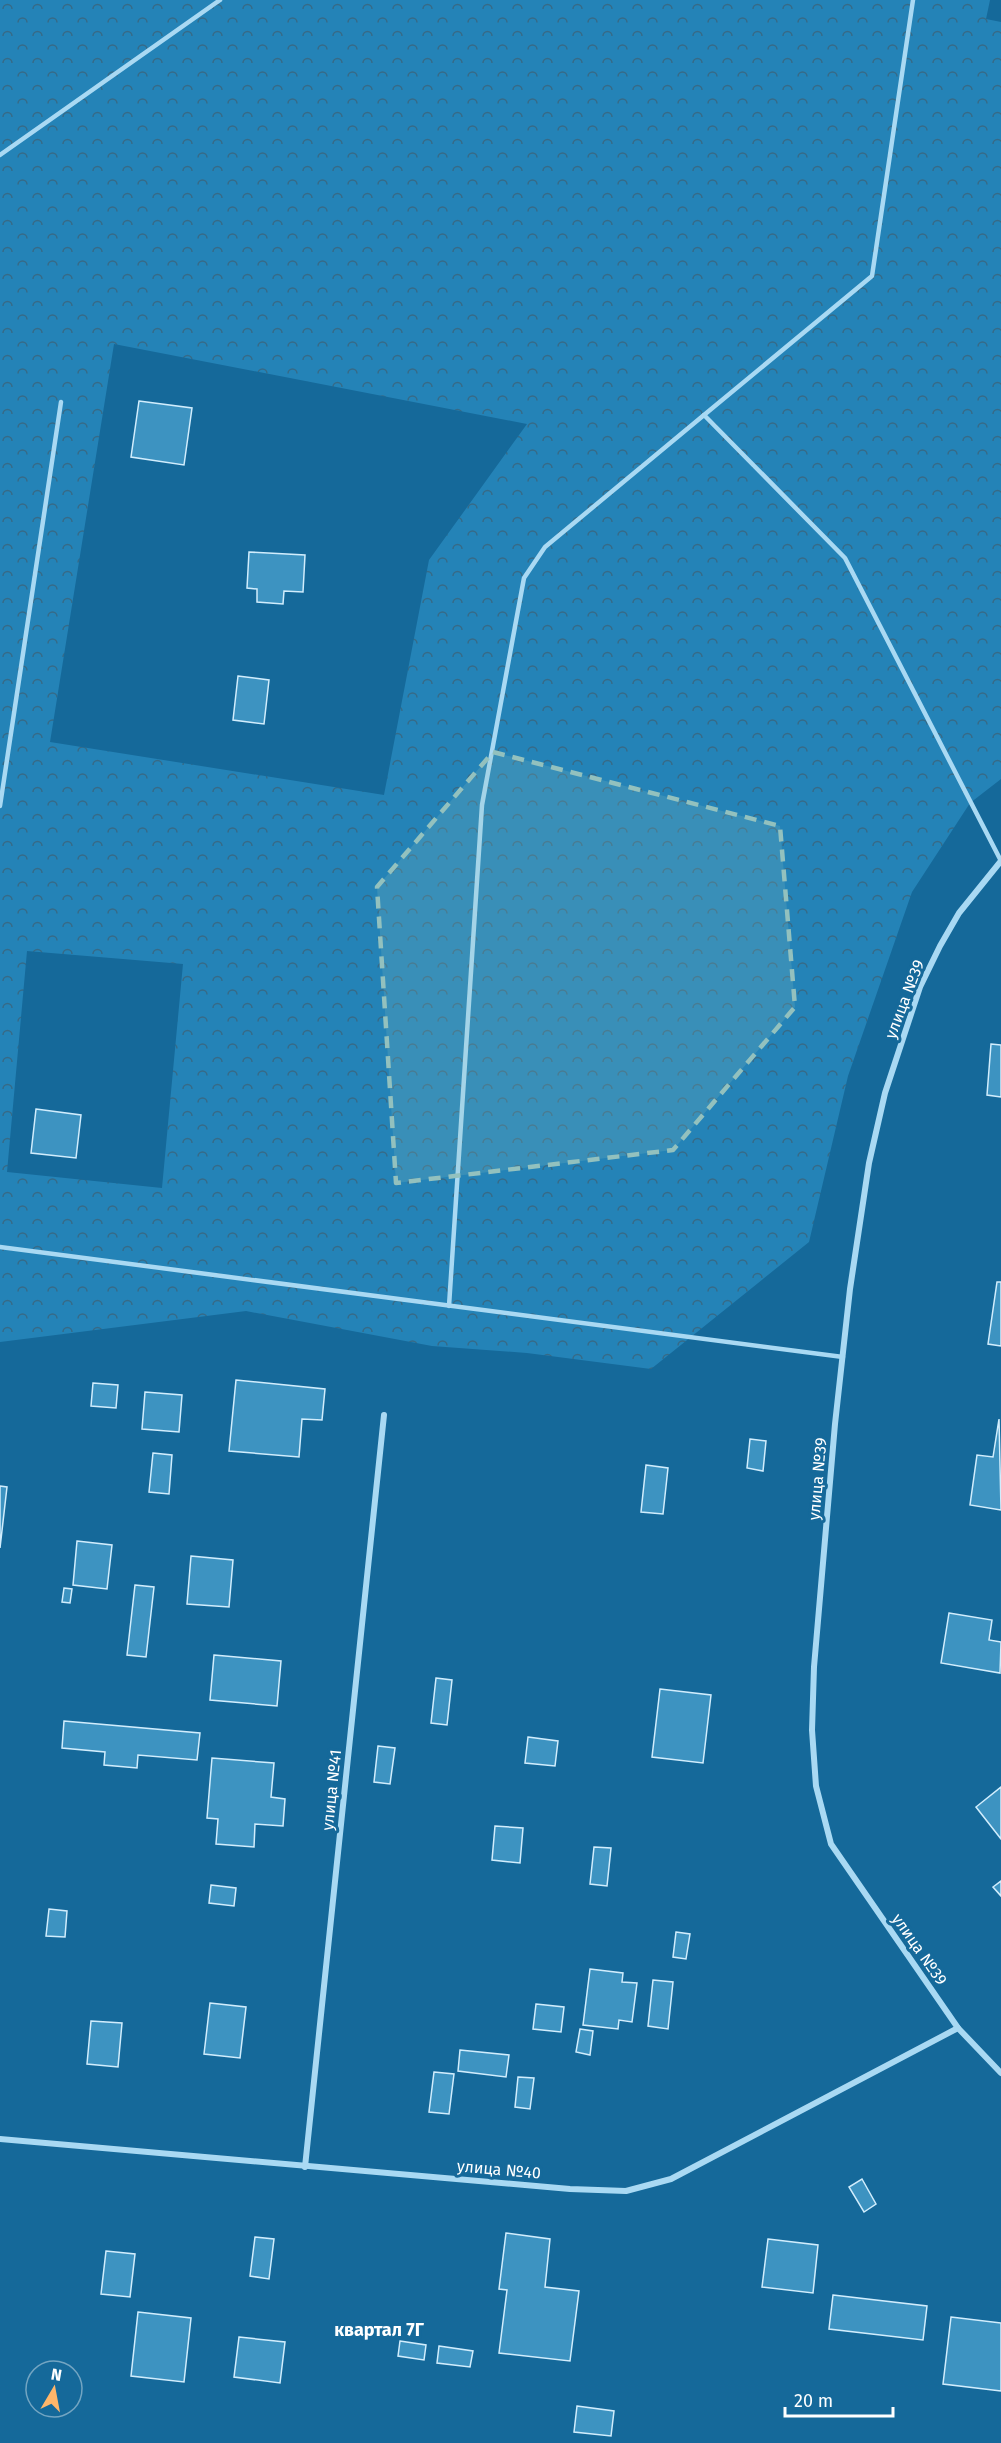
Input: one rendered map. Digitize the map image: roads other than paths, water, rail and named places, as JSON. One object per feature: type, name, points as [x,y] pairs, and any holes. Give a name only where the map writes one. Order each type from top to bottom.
[{"type":"street","name":"улица №39","points":[[1001,861],[959,913],[920,987],[885,1093],[869,1163],[843,1358],[814,1667],[812,1730],[816,1786],[831,1844],[958,2028],[1001,2073]]},
{"type":"street","name":"улица №41","points":[[304,2167],[384,1415]]},
{"type":"street","name":"улица №40","points":[[0,2139],[304,2167],[626,2191],[671,2179],[958,2028]]},
{"type":"lane","points":[[0,155],[220,0]]},
{"type":"lane","points":[[449,1306],[482,805],[524,578],[545,547],[872,276],[913,0]]},
{"type":"lane","points":[[0,806],[61,402]]},
{"type":"lane","points":[[704,415],[845,558],[1001,861]]},
{"type":"lane","points":[[0,1247],[843,1358]]},
{"type":"district","name":"квартал 7Г","points":[[379,2330]]}]
